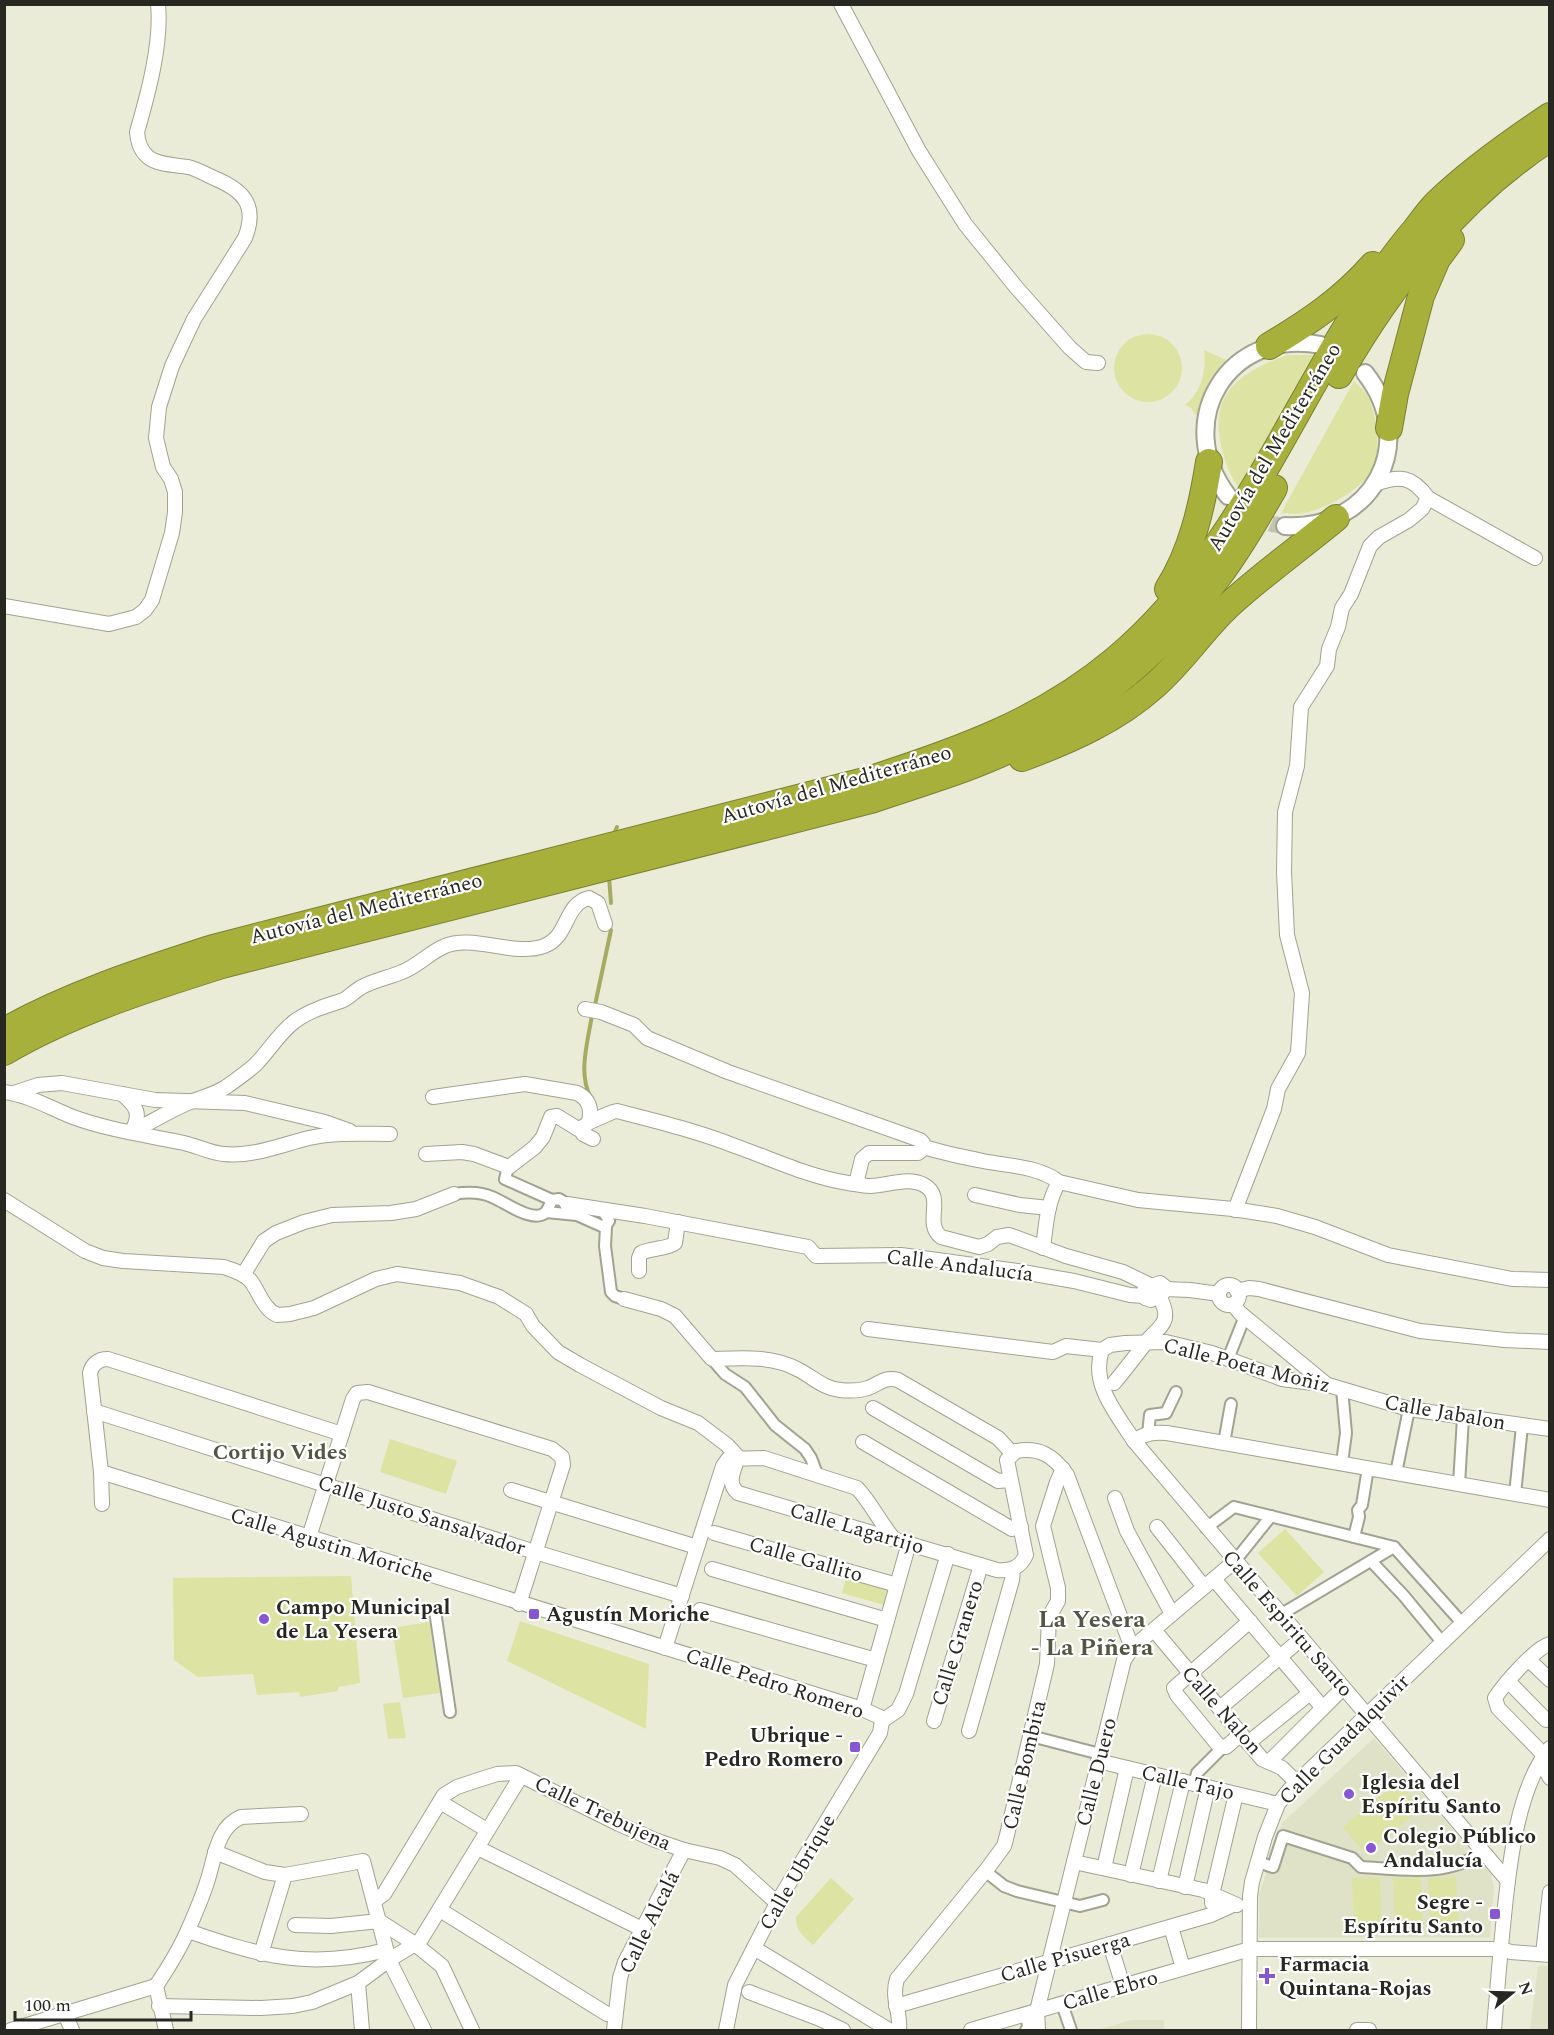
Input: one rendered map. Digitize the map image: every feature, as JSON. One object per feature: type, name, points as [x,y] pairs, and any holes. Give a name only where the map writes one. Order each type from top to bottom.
[{"type":"highway","name":"Autovía del Mediterráneo","points":[[4,1052],[84,1014],[303,935],[763,817],[925,762],[1009,729],[1053,704],[1098,673],[1134,643],[1174,601],[1227,531],[1269,464],[1329,356],[1366,296],[1436,204],[1509,143],[1550,116]]},
{"type":"highway","name":"Autovía del Mediterráneo","points":[[763,817],[871,800],[938,777],[1015,747],[1064,719],[1122,679],[1163,641],[1206,592],[1236,552],[1351,354],[1400,279],[1446,224],[1506,168],[1550,138]]},
{"type":"highway","points":[[1389,428],[1395,394],[1421,296],[1437,259],[1480,205],[1519,172],[1550,151]]},
{"type":"highway","points":[[1269,346],[1312,320],[1334,303],[1370,268],[1416,213],[1436,204]]},
{"type":"highway","points":[[1009,729],[1027,710],[1106,653],[1151,611],[1167,591],[1188,551],[1204,493],[1209,462]]},
{"type":"highway","points":[[938,777],[955,778],[990,770],[1067,741],[1124,710],[1156,685],[1231,603],[1336,518]]},
{"type":"highway","name":"Autovía del Mediterráneo","points":[[4,1031],[56,1005],[124,978],[213,948],[303,935]]},
{"type":"street","points":[[4,606],[109,624],[135,617],[145,610],[152,600],[172,532],[176,512],[175,492],[171,479],[163,467],[156,438],[159,407],[172,366],[194,319],[245,238],[250,226],[250,213],[239,191],[191,168],[156,161],[148,157],[138,141],[137,132],[157,45],[160,24],[158,4]]},
{"type":"street","points":[[841,4],[919,151],[965,224],[1070,348],[1086,362],[1098,363]]},
{"type":"street","points":[[1228,496],[1216,480],[1206,449],[1205,423],[1215,391],[1235,365],[1257,351],[1269,346],[1295,342],[1322,345]]},
{"type":"street","points":[[1285,526],[1311,526],[1336,518],[1358,504],[1375,484],[1386,460],[1389,428],[1380,395],[1365,373]]},
{"type":"street","points":[[1375,484],[1389,479],[1410,480],[1419,486],[1428,498],[1535,558]]},
{"type":"street","points":[[1235,1210],[1274,1109],[1278,1089],[1298,1053],[1302,993],[1287,935],[1284,872],[1285,813],[1297,766],[1301,707],[1327,666],[1329,649],[1338,627],[1342,608],[1359,577],[1370,546],[1379,537],[1409,520],[1422,509],[1428,498]]},
{"type":"street","points":[[131,1132],[189,1102],[223,1089],[256,1064],[296,1021],[315,1010],[343,1001],[360,988],[416,966],[444,946],[469,943],[524,949],[546,945],[566,926],[574,908],[589,898],[597,903],[605,924]]},
{"type":"street","points":[[585,1009],[601,1012],[634,1025],[647,1038],[728,1072],[920,1140],[924,1147],[955,1156],[1032,1169],[1050,1175],[1059,1182],[1138,1200],[1276,1216],[1315,1227],[1388,1255],[1512,1279],[1550,1280]]},
{"type":"street","points":[[9,1093],[38,1085],[62,1083],[155,1100],[245,1103],[325,1122],[357,1133]]},
{"type":"street","points":[[433,1097],[525,1084],[577,1093],[582,1095],[590,1106],[583,1134],[593,1139]]},
{"type":"street","points":[[9,1093],[88,1122],[222,1154],[254,1153],[310,1138],[357,1133],[390,1134]]},
{"type":"street","points":[[122,1094],[135,1107],[138,1115],[138,1122],[131,1132]]},
{"type":"street","points":[[426,1154],[474,1154],[490,1158],[508,1167],[535,1147],[543,1137],[551,1117],[557,1116],[576,1129],[617,1111],[715,1139],[820,1177],[870,1186],[894,1182],[922,1184],[932,1192],[934,1198],[932,1223],[941,1237],[952,1238],[979,1248],[997,1237],[1009,1235],[1043,1248],[1123,1272],[1154,1292],[1165,1313],[1161,1329],[1145,1342],[1109,1389]]},
{"type":"street","points":[[856,1184],[862,1159],[869,1153],[918,1152],[924,1147]]},
{"type":"street","name":"Calle Andalucía","points":[[508,1167],[505,1179],[552,1200],[559,1199],[567,1204],[678,1222],[807,1247],[816,1256],[901,1255],[1017,1271],[1074,1281],[1130,1295],[1190,1290],[1219,1294],[1221,1289],[1232,1286],[1235,1298]]},
{"type":"street","points":[[1043,1248],[1049,1208],[1059,1182]]},
{"type":"street","points":[[243,1275],[264,1241],[276,1233],[304,1222],[332,1215],[380,1214],[416,1209],[454,1194],[466,1192],[489,1195],[529,1215],[537,1216],[546,1212],[576,1215],[600,1227],[606,1227]]},
{"type":"street","points":[[975,1196],[1049,1208]]},
{"type":"street","points":[[4,1200],[85,1251],[104,1258],[123,1262],[224,1267],[237,1271],[249,1279],[269,1310],[277,1315],[314,1308],[376,1279],[397,1275],[460,1283],[499,1297],[526,1314],[533,1326],[558,1352],[661,1408],[698,1424],[727,1444],[738,1458]]},
{"type":"street","points":[[546,1212],[552,1200]]},
{"type":"street","points":[[602,1209],[609,1221],[606,1227],[605,1246],[611,1292],[615,1296],[661,1309],[675,1316],[725,1374],[745,1388],[776,1425],[805,1449],[817,1474]]},
{"type":"street","points":[[639,1271],[641,1253],[671,1247],[675,1243],[678,1222]]},
{"type":"street","points":[[1328,1385],[1245,1317],[1235,1298],[1249,1288],[1259,1289],[1420,1331],[1495,1340],[1550,1342]]},
{"type":"street","points":[[1228,1359],[1245,1317]]},
{"type":"street","name":"Calle Poeta Moñiz","points":[[868,1329],[1053,1352],[1066,1346],[1102,1350],[1110,1345],[1167,1342],[1204,1356],[1228,1359],[1244,1370],[1342,1389]]},
{"type":"street","name":"Calle Espiritu Santo","points":[[1102,1350],[1099,1359],[1099,1377],[1109,1389],[1134,1441],[1508,1881]]},
{"type":"street","points":[[102,1504],[91,1368],[98,1361],[108,1359],[342,1434]]},
{"type":"street","points":[[712,1359],[766,1359],[798,1369],[825,1387],[841,1390],[868,1387],[886,1378],[898,1380],[998,1438],[1012,1453]]},
{"type":"street","points":[[1342,1389],[1346,1433],[1342,1463]]},
{"type":"street","name":"Calle Jabalon","points":[[1342,1389],[1409,1409],[1550,1429]]},
{"type":"street","points":[[309,1538],[353,1399],[357,1393],[364,1391],[556,1451],[563,1460],[562,1469],[519,1604]]},
{"type":"street","points":[[1148,1434],[1150,1414],[1166,1413],[1176,1392]]},
{"type":"street","points":[[1224,1443],[1231,1404]]},
{"type":"street","points":[[873,1408],[998,1482],[1010,1480]]},
{"type":"street","points":[[1396,1473],[1409,1409]]},
{"type":"street","name":"Calle Justo Sansalvador","points":[[94,1411],[535,1552],[682,1596]]},
{"type":"street","points":[[1459,1484],[1463,1418]]},
{"type":"street","points":[[1515,1494],[1522,1426]]},
{"type":"street","points":[[1134,1441],[1143,1435],[1167,1433],[1550,1500]]},
{"type":"street","points":[[863,1442],[1012,1529],[1021,1527]]},
{"type":"street","points":[[969,1731],[1012,1580],[1013,1569],[1019,1566],[1026,1555],[1006,1464],[1012,1453],[1023,1450],[1040,1451],[1051,1456],[1063,1470],[1076,1495],[1132,1648]]},
{"type":"street","name":"Calle Lagartijo","points":[[738,1458],[730,1481],[732,1488],[738,1493],[997,1570],[1013,1569]]},
{"type":"street","points":[[665,1648],[724,1464],[729,1459],[764,1458],[857,1488],[894,1539]]},
{"type":"street","points":[[1354,1537],[1368,1468]]},
{"type":"street","name":"Calle Bombita","points":[[898,2031],[894,1988],[897,1979],[1004,1846],[1047,1664],[1049,1617],[1058,1601],[1059,1594],[1043,1520],[1063,1470]]},
{"type":"street","name":"Calle Agustin Moriche","points":[[101,1472],[665,1648]]},
{"type":"street","points":[[511,1490],[697,1547]]},
{"type":"street","points":[[1114,1498],[1126,1532],[1172,1614]]},
{"type":"street","points":[[1206,1528],[1234,1507],[1394,1547],[1462,1623]]},
{"type":"street","points":[[1235,1561],[1271,1516]]},
{"type":"street","points":[[1157,1527],[1209,1583],[1250,1622],[1323,1708]]},
{"type":"street","name":"Calle Gallito","points":[[714,1533],[897,1585]]},
{"type":"street","name":"Calle Guadalquivir","points":[[1249,2031],[1249,1906],[1252,1882],[1278,1804],[1366,1714],[1550,1539]]},
{"type":"street","points":[[862,1709],[909,1543]]},
{"type":"street","points":[[1280,1615],[1394,1547]]},
{"type":"street","points":[[882,1721],[898,1710],[906,1694],[948,1554]]},
{"type":"street","name":"Calle Duero","points":[[1032,2024],[1050,1962],[1124,1660],[1132,1648],[1235,1561]]},
{"type":"street","points":[[1371,1561],[1442,1642]]},
{"type":"street","name":"Calle Granero","points":[[934,1721],[981,1564]]},
{"type":"street","points":[[712,1569],[887,1620]]},
{"type":"street","points":[[700,1610],[876,1660]]},
{"type":"street","points":[[435,1611],[450,1712]]},
{"type":"street","points":[[1222,1748],[1175,1693],[1175,1685],[1250,1622]]},
{"type":"street","name":"Calle Nalon","points":[[1154,1630],[1262,1759],[1282,1768],[1297,1782]]},
{"type":"street","points":[[1220,1708],[1301,1639]]},
{"type":"street","points":[[1550,1644],[1540,1648],[1495,1698],[1497,1706],[1545,1755],[1550,1778]]},
{"type":"street","name":"Calle Pedro Romero","points":[[665,1648],[862,1709],[880,1717],[882,1721]]},
{"type":"street","points":[[1529,1660],[1550,1680]]},
{"type":"street","points":[[1508,1681],[1548,1722]]},
{"type":"street","points":[[1269,1762],[1344,1688]]},
{"type":"street","points":[[1159,1881],[1189,1783],[1222,1748],[1245,1738],[1310,1692]]},
{"type":"street","name":"Calle Ubrique","points":[[726,2031],[735,1985],[777,1903],[880,1733],[882,1721]]},
{"type":"street","points":[[1031,1736],[1099,1757]]},
{"type":"street","points":[[1494,2031],[1515,1830],[1529,1788],[1545,1755]]},
{"type":"street","name":"Calle Tajo","points":[[1099,1757],[1127,1768],[1278,1804]]},
{"type":"street","points":[[1104,1869],[1127,1768]]},
{"type":"street","points":[[188,1931],[261,1954],[312,1960],[388,1955],[414,1944],[420,1941],[440,1910],[521,1776],[516,1773],[497,1774],[457,1787],[444,1795],[384,1894],[374,1902]]},
{"type":"street","points":[[1131,1875],[1155,1775]]},
{"type":"street","name":"Calle Trebujena","points":[[521,1776],[619,1824],[684,1850],[720,1858],[735,1865],[777,1903]]},
{"type":"street","points":[[1185,1887],[1208,1787]]},
{"type":"street","points":[[1211,1915],[1212,1895],[1236,1794]]},
{"type":"street","points":[[440,1802],[487,1830]]},
{"type":"street","points":[[11,2031],[156,1986],[176,1956],[188,1931],[209,1878],[214,1852],[232,1820],[241,1816],[301,1814]]},
{"type":"street","points":[[1258,1862],[1273,1867],[1283,1836],[1352,1858],[1361,1867],[1430,1870],[1465,1863],[1483,1851]]},
{"type":"street","points":[[478,1848],[642,1929]]},
{"type":"street","name":"Calle Alcalá","points":[[614,2031],[620,1978],[625,1962],[684,1850]]},
{"type":"street","points":[[214,1852],[265,1872],[285,1875],[363,1861],[388,1955],[424,2031]]},
{"type":"street","points":[[1074,1862],[1203,1890],[1233,1905],[1249,1906]]},
{"type":"street","points":[[985,1871],[1010,1889],[1080,1906],[1103,1900]]},
{"type":"street","points":[[261,1954],[285,1875]]},
{"type":"street","points":[[1546,1955],[1550,1892]]},
{"type":"street","name":"Calle Pisuerga","points":[[896,2006],[1171,1927],[1211,1915],[1233,1905]]},
{"type":"street","points":[[440,1910],[607,2014],[615,2016]]},
{"type":"street","points":[[295,1925],[330,1926],[379,1921],[442,1966],[472,2031]]},
{"type":"street","points":[[1171,1927],[1183,1968]]},
{"type":"street","points":[[1110,1944],[1123,1986]]},
{"type":"street","points":[[754,1948],[889,2031]]},
{"type":"street","name":"Calle Ebro","points":[[971,2031],[1032,2024],[1062,2004],[1250,1949],[1501,1949],[1546,1955]]},
{"type":"street","points":[[159,2006],[261,2008],[312,2002],[358,1983],[388,1955]]},
{"type":"street","points":[[358,1983],[362,2031]]},
{"type":"street","points":[[156,1986],[166,2031]]},
{"type":"street","points":[[749,1992],[820,2019],[843,2031]]},
{"type":"street","points":[[1062,2004],[1071,2031]]},
{"type":"street","points":[[65,2014],[72,2031]]},
{"type":"street","points":[[1357,2031],[1369,2031]]},
{"type":"shaded area","name":"Colegio Público Andalucía","points":[[1374,1738],[1491,1874],[1494,1887],[1490,1938],[1259,1938],[1259,1895],[1282,1823]]},
{"type":"shaded area","points":[[1538,1966],[1549,1966],[1549,2030],[1530,2030]]},
{"type":"shaded area","points":[[1132,2020],[1164,2020],[1164,2029],[1212,2030],[1097,2030]]},
{"type":"green space","points":[[1141,334],[1155,334],[1167,339],[1177,349],[1182,368],[1177,387],[1167,397],[1155,402],[1141,402],[1129,397],[1119,387],[1114,375],[1114,361],[1119,349],[1129,339]]},
{"type":"green space","points":[[1204,350],[1224,359],[1234,360],[1200,420],[1191,408],[1185,405],[1196,393],[1202,380]]},
{"type":"green space","points":[[1287,355],[1313,355],[1239,488],[1228,468],[1221,445],[1220,411],[1225,397],[1244,377]]},
{"type":"green space","points":[[1354,381],[1367,395],[1375,419],[1378,448],[1371,473],[1355,489],[1324,507],[1301,514],[1281,513]]},
{"type":"green space","points":[[390,1439],[457,1461],[446,1494],[380,1472]]},
{"type":"green space","points":[[1285,1529],[1324,1572],[1297,1596],[1258,1553]]},
{"type":"green space","name":"Campo Municipal de La Yesera","points":[[351,1576],[360,1683],[338,1687],[338,1691],[300,1697],[299,1692],[257,1695],[253,1674],[198,1677],[174,1660],[173,1578]]},
{"type":"green space","points":[[846,1578],[886,1589],[888,1592],[884,1605],[842,1593]]},
{"type":"green space","points":[[520,1621],[649,1664],[646,1729],[507,1661]]},
{"type":"green space","points":[[429,1622],[440,1693],[403,1698],[392,1628]]},
{"type":"green space","points":[[400,1702],[406,1738],[388,1739],[383,1704]]},
{"type":"green space","points":[[1397,1782],[1420,1809],[1366,1854],[1343,1827]]},
{"type":"green space","points":[[1380,1877],[1382,1927],[1354,1928],[1352,1878]]},
{"type":"green space","points":[[1421,1877],[1423,1927],[1395,1928],[1393,1878]]},
{"type":"green space","points":[[1456,1877],[1459,1927],[1431,1928],[1428,1878]]},
{"type":"green space","points":[[831,1878],[854,1899],[813,1945],[798,1929],[796,1917]]},
{"type":"waterway","points":[[613,836],[617,827]]},
{"type":"waterway","points":[[609,877],[611,903]]},
{"type":"waterway","points":[[595,1005],[611,930]]},
{"type":"waterway","points":[[590,1096],[586,1087],[584,1067],[592,1015]]},
{"type":"tunnel","points":[[1249,514],[1272,524],[1285,526]]},
{"type":"place","name":"Agustín Moriche","points":[[534,1614]]},
{"type":"place","name":"Campo Municipal de La Yesera","points":[[264,1619]]},
{"type":"place","name":"Ubrique - Pedro Romero","points":[[855,1747]]},
{"type":"place","name":"Iglesia del Espíritu Santo","points":[[1349,1794]]},
{"type":"place","name":"Colegio Público Andalucía","points":[[1371,1848]]},
{"type":"place","name":"Segre - Espíritu Santo","points":[[1495,1914]]},
{"type":"place","name":"Farmacia Quintana-Rojas","points":[[1267,1976]]},
{"type":"district","name":"Cortijo Vides","points":[[280,1451]]},
{"type":"district","name":"La Yesera - La Piñera","points":[[1092,1633]]}]
